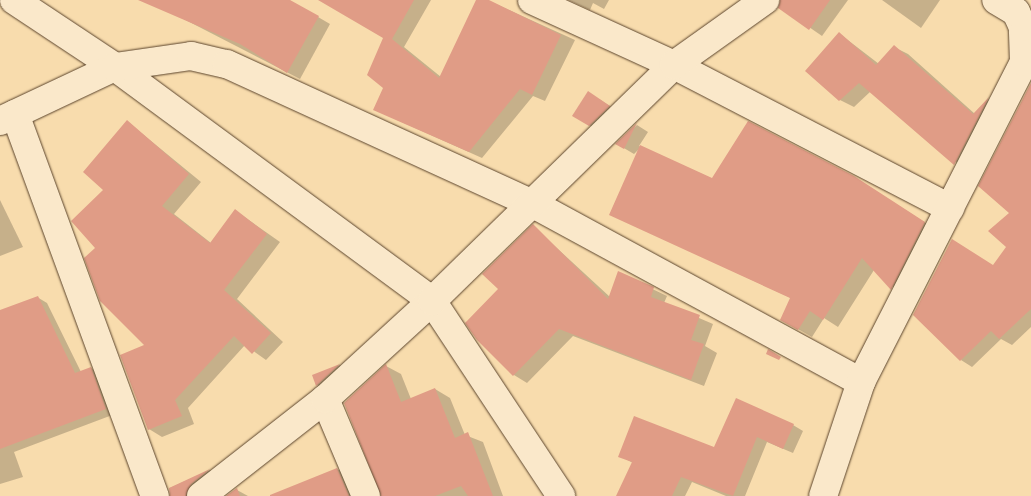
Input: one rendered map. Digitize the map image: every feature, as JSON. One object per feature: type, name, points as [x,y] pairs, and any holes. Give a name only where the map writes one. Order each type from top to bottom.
[{"type":"street","points":[[14,0],[115,67],[432,301],[561,496]]},
{"type":"street","points":[[532,0],[674,65],[950,208]]},
{"type":"street","points":[[201,496],[325,400],[535,205],[674,65],[765,0]]},
{"type":"street","points":[[823,496],[861,382],[1024,62],[1023,27],[1016,12],[996,0]]},
{"type":"street","points":[[155,496],[8,117],[115,67],[191,56],[227,64],[535,205],[861,382]]},
{"type":"street","points":[[325,400],[366,496]]},
{"type":"building","points":[[138,0],[290,0],[319,16],[287,73],[240,44]]},
{"type":"building","points":[[318,0],[414,0],[392,39],[439,78],[476,0],[489,0],[561,35],[532,95],[520,89],[469,152],[373,110],[383,88],[367,75],[383,38]]},
{"type":"building","points":[[780,0],[830,0],[809,30],[778,8]]},
{"type":"building","points":[[839,32],[876,65],[894,45],[973,114],[989,97],[954,165],[859,83],[839,101],[805,71]]},
{"type":"building","points":[[1031,83],[1031,309],[999,339],[991,331],[960,361],[913,315],[952,239],[993,265],[1006,247],[988,231],[1009,213],[978,186]]},
{"type":"building","points":[[588,91],[610,106],[589,126],[572,116]]},
{"type":"building","points":[[127,120],[189,174],[162,206],[210,243],[235,209],[267,234],[224,290],[271,333],[252,354],[234,336],[175,400],[182,416],[148,430],[120,355],[144,345],[100,301],[84,258],[95,248],[71,221],[103,190],[83,172]]},
{"type":"building","points":[[748,121],[854,176],[925,222],[891,290],[862,258],[823,320],[810,311],[798,330],[780,320],[790,298],[609,215],[640,145],[712,178]]},
{"type":"building","points":[[637,123],[624,149],[615,144]]},
{"type":"building","points":[[533,224],[608,299],[618,271],[654,287],[651,297],[700,315],[691,340],[704,344],[691,380],[559,329],[513,376],[477,340],[465,323],[498,289],[482,274]]},
{"type":"building","points":[[38,296],[75,373],[91,367],[106,409],[0,449],[0,310]]},
{"type":"building","points":[[768,349],[781,357],[779,360],[766,354]]},
{"type":"building","points":[[340,364],[316,386],[312,375]]},
{"type":"building","points":[[386,364],[401,402],[435,388],[455,438],[468,432],[493,496],[468,496],[461,486],[435,496],[381,496],[344,403]]},
{"type":"building","points":[[736,398],[794,424],[783,449],[757,437],[733,496],[681,477],[672,496],[616,496],[632,462],[618,457],[634,416],[714,447]]},
{"type":"building","points":[[337,468],[349,496],[270,496],[270,495]]},
{"type":"building","points":[[210,469],[191,484],[186,496],[170,496],[169,488]]},
{"type":"building","points":[[237,488],[240,496],[226,496]]}]
